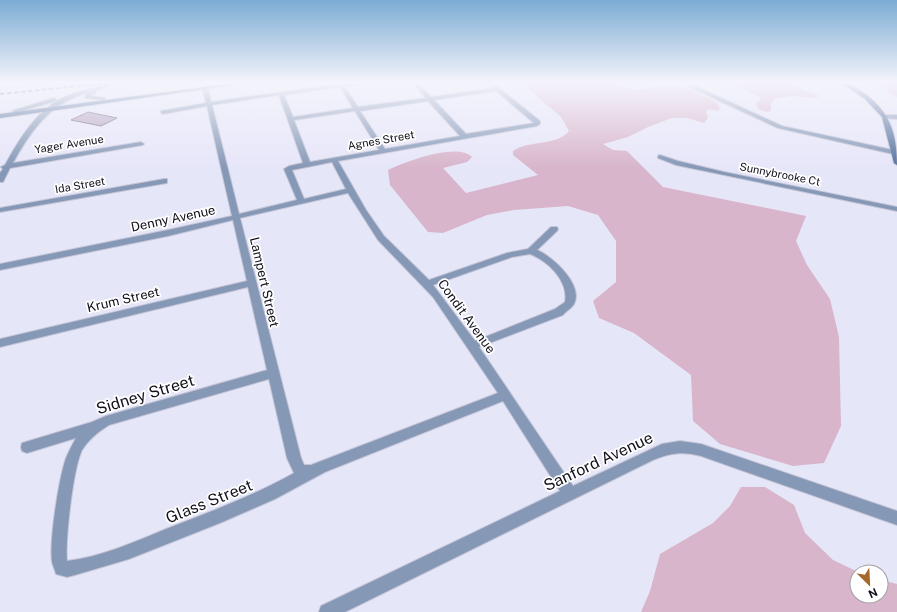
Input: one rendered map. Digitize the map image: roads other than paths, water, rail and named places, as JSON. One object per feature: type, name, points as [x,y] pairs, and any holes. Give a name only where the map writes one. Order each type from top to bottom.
[{"type":"main road","points":[[0,116],[25,112]]},
{"type":"main road","points":[[881,112],[885,117],[897,163]]},
{"type":"street","points":[[31,127],[31,122],[37,112]]},
{"type":"street","points":[[0,180],[4,168],[31,127],[46,112]]},
{"type":"street","name":"Lampert Street","points":[[212,112],[273,373],[297,467],[302,471],[312,471]]},
{"type":"street","points":[[288,112],[307,164]]},
{"type":"street","points":[[291,119],[340,112]]},
{"type":"street","points":[[359,112],[383,151]]},
{"type":"street","points":[[442,112],[465,137]]},
{"type":"street","name":"Agnes Street","points":[[301,202],[288,169],[291,167],[537,124],[536,121],[525,112]]},
{"type":"street","points":[[746,112],[780,127],[893,152]]},
{"type":"street","points":[[885,117],[897,117]]},
{"type":"street","name":"Yager Avenue","points":[[4,168],[56,157],[141,144]]},
{"type":"street","name":"Sunnybrooke Ct","points":[[660,157],[676,163],[724,174],[897,209]]},
{"type":"street","name":"Condit Avenue","points":[[334,160],[380,236],[428,284],[506,395],[570,494]]},
{"type":"street","name":"Ida Street","points":[[0,210],[164,181]]},
{"type":"street","name":"Denny Avenue","points":[[0,267],[161,235],[351,190]]},
{"type":"street","points":[[531,251],[554,229]]},
{"type":"street","points":[[428,284],[510,255],[531,251],[546,259],[568,284],[572,293],[570,303],[559,312],[472,346]]},
{"type":"street","name":"Krum Street","points":[[0,343],[252,282]]},
{"type":"street","name":"Sidney Street","points":[[26,447],[95,427],[106,421],[273,373]]},
{"type":"street","name":"Glass Street","points":[[95,427],[86,434],[76,448],[69,474],[62,520],[59,558],[61,568],[65,569],[77,568],[124,553],[198,524],[270,494],[312,471],[506,395]]},
{"type":"street","name":"Sanford Avenue","points":[[327,612],[669,447],[684,446],[701,450],[897,518]]}]
